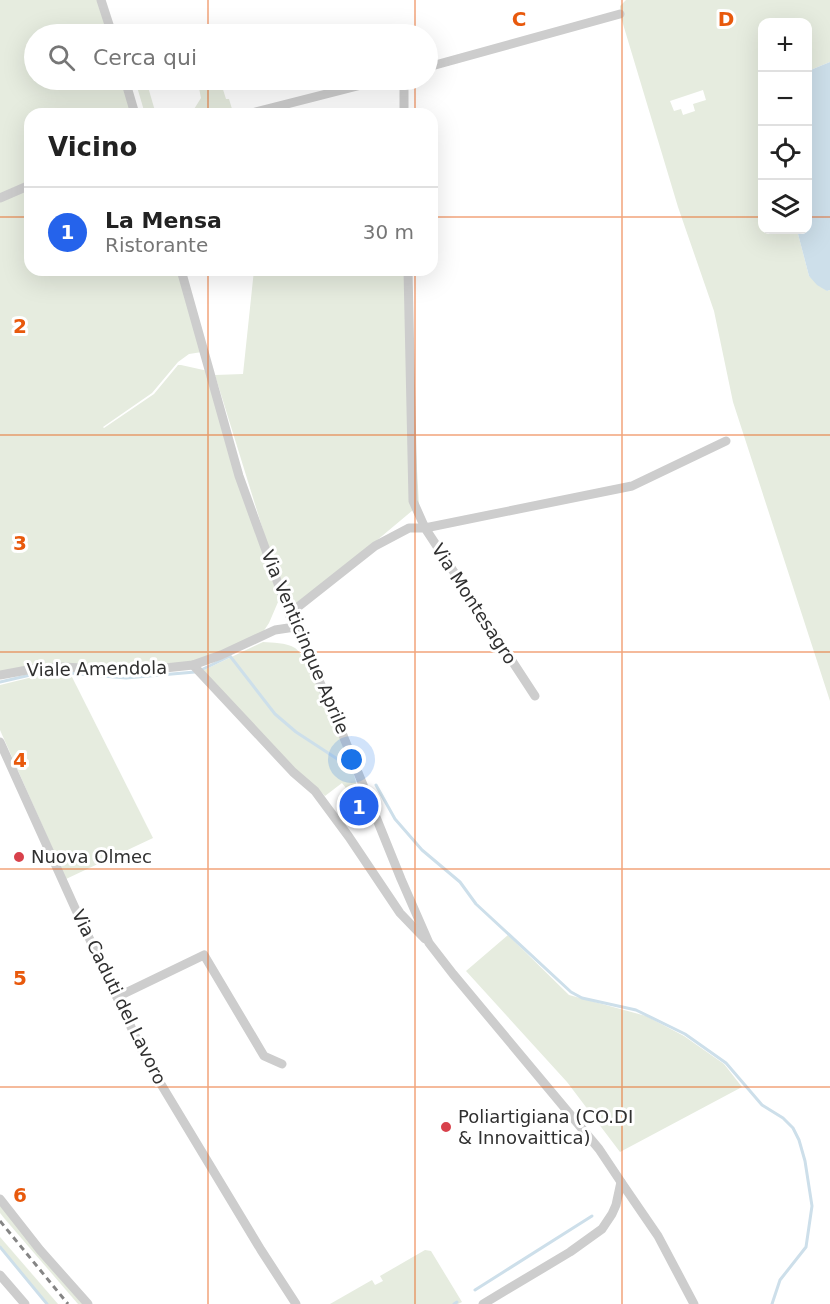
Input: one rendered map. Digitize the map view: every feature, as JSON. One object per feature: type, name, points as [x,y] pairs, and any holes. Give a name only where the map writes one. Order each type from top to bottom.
[{"type":"street","points":[[101,0],[109,24]]},
{"type":"street","points":[[438,64],[620,14]]},
{"type":"street","points":[[128,90],[133,108]]},
{"type":"street","points":[[271,108],[342,90]]},
{"type":"street","points":[[404,90],[404,108]]},
{"type":"street","points":[[0,198],[24,188]]},
{"type":"street","name":"Via Venticinque Aprile","points":[[183,276],[239,476],[289,614],[336,718],[400,879],[429,943],[599,1149],[658,1236],[694,1304]]},
{"type":"street","points":[[408,276],[413,501],[424,528],[632,486],[726,441]]},
{"type":"street","name":"Via Montesagro","points":[[289,614],[375,546],[410,528],[424,528],[535,696]]},
{"type":"street","name":"Viale Amendola","points":[[0,675],[38,668],[63,667],[137,671],[197,670],[221,655],[275,630],[295,627]]},
{"type":"street","points":[[197,670],[293,772],[315,791],[349,837],[400,914],[429,943]]},
{"type":"street","name":"Via Caduti del Lavoro","points":[[0,742],[147,1061],[296,1304]]},
{"type":"street","points":[[117,997],[204,955],[264,1056],[282,1064]]},
{"type":"street","points":[[483,1304],[602,1229],[616,1205],[621,1182]]},
{"type":"street","points":[[0,1199],[40,1250],[88,1304]]},
{"type":"street","points":[[0,1275],[25,1304]]},
{"type":"shaded area","points":[[0,0],[100,0],[107,24],[24,24],[24,90],[126,90],[132,108],[24,108],[24,186],[0,196]]},
{"type":"shaded area","points":[[626,0],[830,0],[830,62],[812,69],[812,18],[758,18],[758,234],[798,234],[809,276],[827,291],[830,290],[830,701],[733,402],[714,311],[678,207],[620,14],[620,6]],"holes":[[[703,90],[706,100],[693,104],[695,111],[683,115],[681,109],[674,111],[670,101]]]},
{"type":"shaded area","points":[[138,90],[149,90],[154,108],[143,108]]},
{"type":"shaded area","points":[[199,90],[223,90],[232,108],[195,108],[201,98]]},
{"type":"shaded area","points":[[24,189],[24,276],[181,276],[202,352],[189,354],[178,362],[152,393],[103,427],[154,394],[178,365],[208,371],[281,595],[261,635],[193,664],[0,673],[0,199]]},
{"type":"shaded area","points":[[253,276],[406,276],[419,505],[289,614],[215,375],[243,374]]},
{"type":"shaded area","points":[[263,642],[295,648],[317,682],[350,760],[358,792],[353,797],[342,783],[325,796],[294,770],[202,671]]},
{"type":"shaded area","points":[[41,675],[71,675],[153,838],[66,879],[0,730],[0,685]]},
{"type":"shaded area","points":[[508,935],[569,995],[646,1016],[684,1036],[724,1064],[742,1087],[620,1152],[567,1082],[466,971]]},
{"type":"shaded area","points":[[0,1203],[84,1304],[78,1304],[4,1218],[0,1213]]},
{"type":"shaded area","points":[[0,1237],[58,1304],[47,1304],[0,1247]]},
{"type":"shaded area","points":[[425,1250],[431,1251],[462,1302],[458,1304],[330,1304],[372,1280],[375,1285],[383,1281],[380,1276]]},
{"type":"water","points":[[830,62],[830,290],[827,291],[809,276],[798,234],[812,234],[812,69]]},
{"type":"waterway","points":[[201,670],[230,656],[275,714],[296,732],[348,766]]},
{"type":"waterway","points":[[0,682],[39,673],[57,672],[126,678],[195,672]]},
{"type":"waterway","points":[[376,785],[395,819],[422,850],[460,882],[476,904],[571,992],[582,998],[636,1010],[685,1034],[726,1063],[762,1105],[783,1118],[793,1128],[805,1161],[812,1206],[806,1247],[780,1280],[772,1304]]},
{"type":"waterway","points":[[475,1290],[592,1216]]},
{"type":"waterway","points":[[0,1247],[47,1304]]},
{"type":"railway","points":[[0,1221],[68,1304]]},
{"type":"place","name":"La Mensa","points":[[359,806]]},
{"type":"place","name":"Nuova Olmec","points":[[19,857]]},
{"type":"place","name":"Poliartigiana (CO.DI & Innovaittica)","points":[[446,1127]]}]
